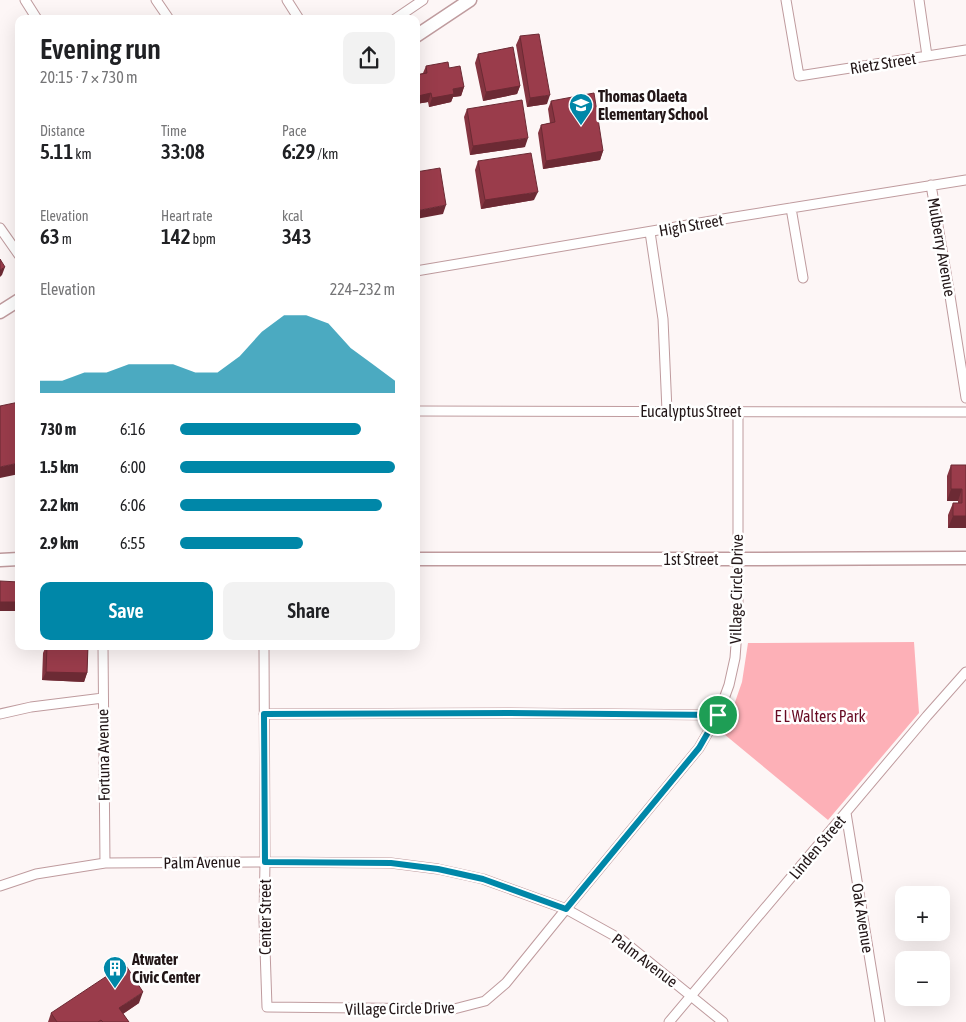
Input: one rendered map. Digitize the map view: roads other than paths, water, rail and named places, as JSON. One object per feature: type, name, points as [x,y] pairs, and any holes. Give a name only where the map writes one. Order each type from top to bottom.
[{"type":"street","points":[[25,0],[34,15]]},
{"type":"street","points":[[156,0],[166,15]]},
{"type":"street","points":[[287,0],[296,15]]},
{"type":"street","points":[[420,33],[470,0]]},
{"type":"street","name":"Rietz Street","points":[[786,0],[799,76],[966,50]]},
{"type":"street","points":[[919,0],[927,56]]},
{"type":"street","points":[[401,15],[420,1]]},
{"type":"street","name":"High Street","points":[[420,270],[966,180]]},
{"type":"street","name":"Mulberry Avenue","points":[[932,186],[966,398]]},
{"type":"street","points":[[790,208],[803,278]]},
{"type":"street","points":[[0,228],[15,249]]},
{"type":"street","points":[[650,232],[663,319],[667,411]]},
{"type":"street","points":[[0,312],[15,303]]},
{"type":"street","name":"Eucalyptus Street","points":[[420,411],[966,412]]},
{"type":"street","name":"Village Circle Drive","points":[[267,1007],[454,1009],[485,1001],[506,983],[699,748],[718,715],[729,685],[735,658],[738,617],[738,411]]},
{"type":"street","name":"1st Street","points":[[420,559],[966,558]]},
{"type":"street","points":[[0,560],[15,560]]},
{"type":"street","name":"Fortuna Avenue","points":[[103,650],[105,863]]},
{"type":"street","name":"Center Street","points":[[264,650],[264,919],[267,1007]]},
{"type":"street","name":"Linden Street","points":[[669,1022],[966,672]]},
{"type":"street","points":[[0,714],[31,707],[102,698]]},
{"type":"street","points":[[264,714],[510,713],[718,715]]},
{"type":"street","name":"Oak Avenue","points":[[846,813],[880,1022]]},
{"type":"street","name":"Palm Avenue","points":[[0,886],[36,874],[105,863],[391,863],[438,869],[483,879],[566,909],[622,940],[723,1022]]},
{"type":"place","name":"Thomas Olaeta Elementary School","points":[[581,126]]},
{"type":"place","name":"Atwater Civic Center","points":[[115,989]]},
{"type":"park label","name":"E L Walters Park","points":[[820,716]]}]
